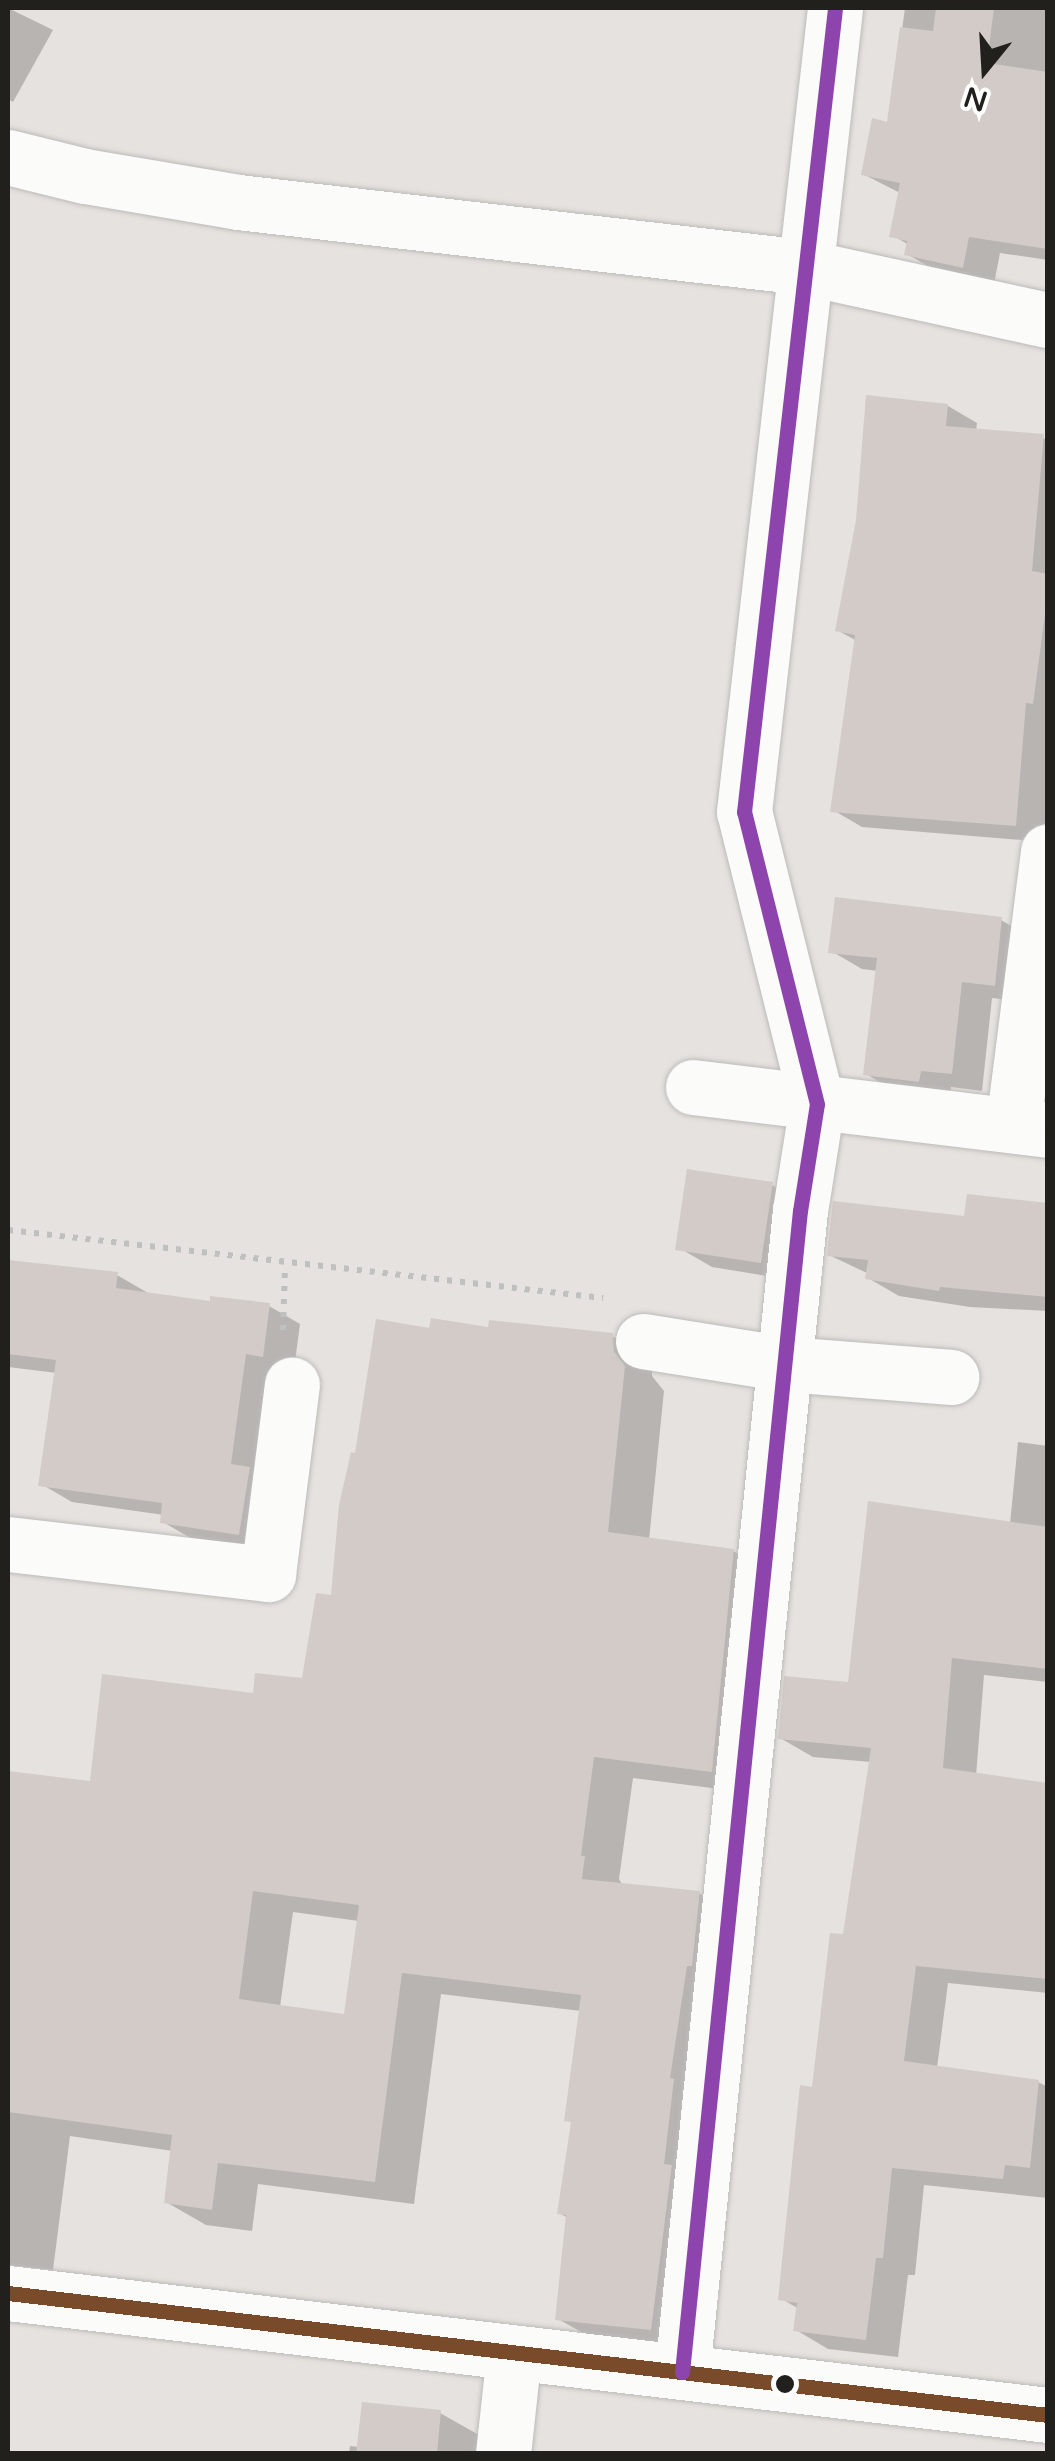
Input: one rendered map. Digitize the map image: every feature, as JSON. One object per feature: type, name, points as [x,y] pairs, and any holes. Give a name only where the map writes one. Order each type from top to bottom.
[{"type":"main road","points":[[682,2372],[800,1211],[817,1104],[744,812],[835,8]]},
{"type":"main road","points":[[8,157],[85,176],[238,202],[804,268],[1048,320]]},
{"type":"main road","points":[[693,1087],[1030,1128],[1048,851]]},
{"type":"main road","points":[[630,1320],[786,1364],[951,1377]]},
{"type":"main road","points":[[8,1544],[268,1574],[292,1385]]},
{"type":"main road","points":[[8,2293],[1048,2415]]},
{"type":"main road","points":[[503,2454],[514,2353]]},
{"type":"path","points":[[8,1230],[630,1320]]},
{"type":"building","points":[[936,8],[994,8],[987,63],[1048,72],[1048,249],[969,237],[963,268],[904,255],[907,241],[889,237],[900,183],[861,175],[872,118],[887,122],[900,27],[933,31]]},
{"type":"building","points":[[866,395],[948,404],[946,426],[1044,434],[1032,571],[1048,574],[1048,592],[1033,704],[1026,703],[1016,826],[830,812],[855,635],[835,631],[856,520]]},
{"type":"building","points":[[835,897],[1002,917],[995,986],[962,982],[952,1074],[921,1071],[919,1082],[863,1075],[877,958],[828,953]]},
{"type":"building","points":[[687,1169],[773,1182],[761,1263],[675,1250]]},
{"type":"building","points":[[967,1194],[1048,1203],[1048,1297],[940,1287],[939,1291],[865,1279],[868,1260],[827,1256],[833,1201],[964,1216]]},
{"type":"building","points":[[8,1260],[118,1272],[116,1288],[210,1301],[210,1296],[270,1303],[263,1357],[246,1354],[231,1464],[250,1467],[239,1535],[160,1523],[162,1503],[38,1486],[56,1360],[8,1354]]},
{"type":"building","points":[[431,1318],[488,1327],[489,1320],[613,1333],[614,1351],[625,1366],[608,1532],[734,1549],[712,1772],[594,1757],[581,1856],[585,1856],[582,1879],[700,1891],[692,1966],[687,1966],[670,2078],[674,2079],[664,2164],[672,2165],[651,2330],[555,2320],[566,2215],[557,2214],[571,2122],[564,2121],[581,1995],[402,1973],[375,2182],[218,2163],[212,2210],[164,2203],[172,2135],[8,2112],[8,1771],[90,1781],[102,1674],[253,1693],[255,1673],[302,1678],[316,1593],[331,1595],[339,1505],[351,1452],[355,1453],[376,1319],[429,1328]],"holes":[[[253,1891],[359,1905],[344,2014],[239,1999]]]},
{"type":"building","points":[[868,1501],[1048,1527],[1048,1669],[952,1658],[943,1768],[1048,1783],[1048,1979],[916,1966],[904,2061],[1039,2080],[1030,2168],[1005,2165],[1003,2179],[892,2168],[883,2258],[876,2258],[866,2340],[793,2331],[797,2303],[778,2300],[800,2085],[812,2087],[830,1933],[843,1934],[871,1748],[778,1739],[784,1676],[848,1682]]},
{"type":"building","points":[[362,2402],[441,2410],[437,2454],[356,2454]]},
{"type":"transit line","points":[[682,2372],[800,1211],[817,1104],[744,812],[835,8]]},
{"type":"transit line","points":[[8,2293],[1048,2415]]}]
